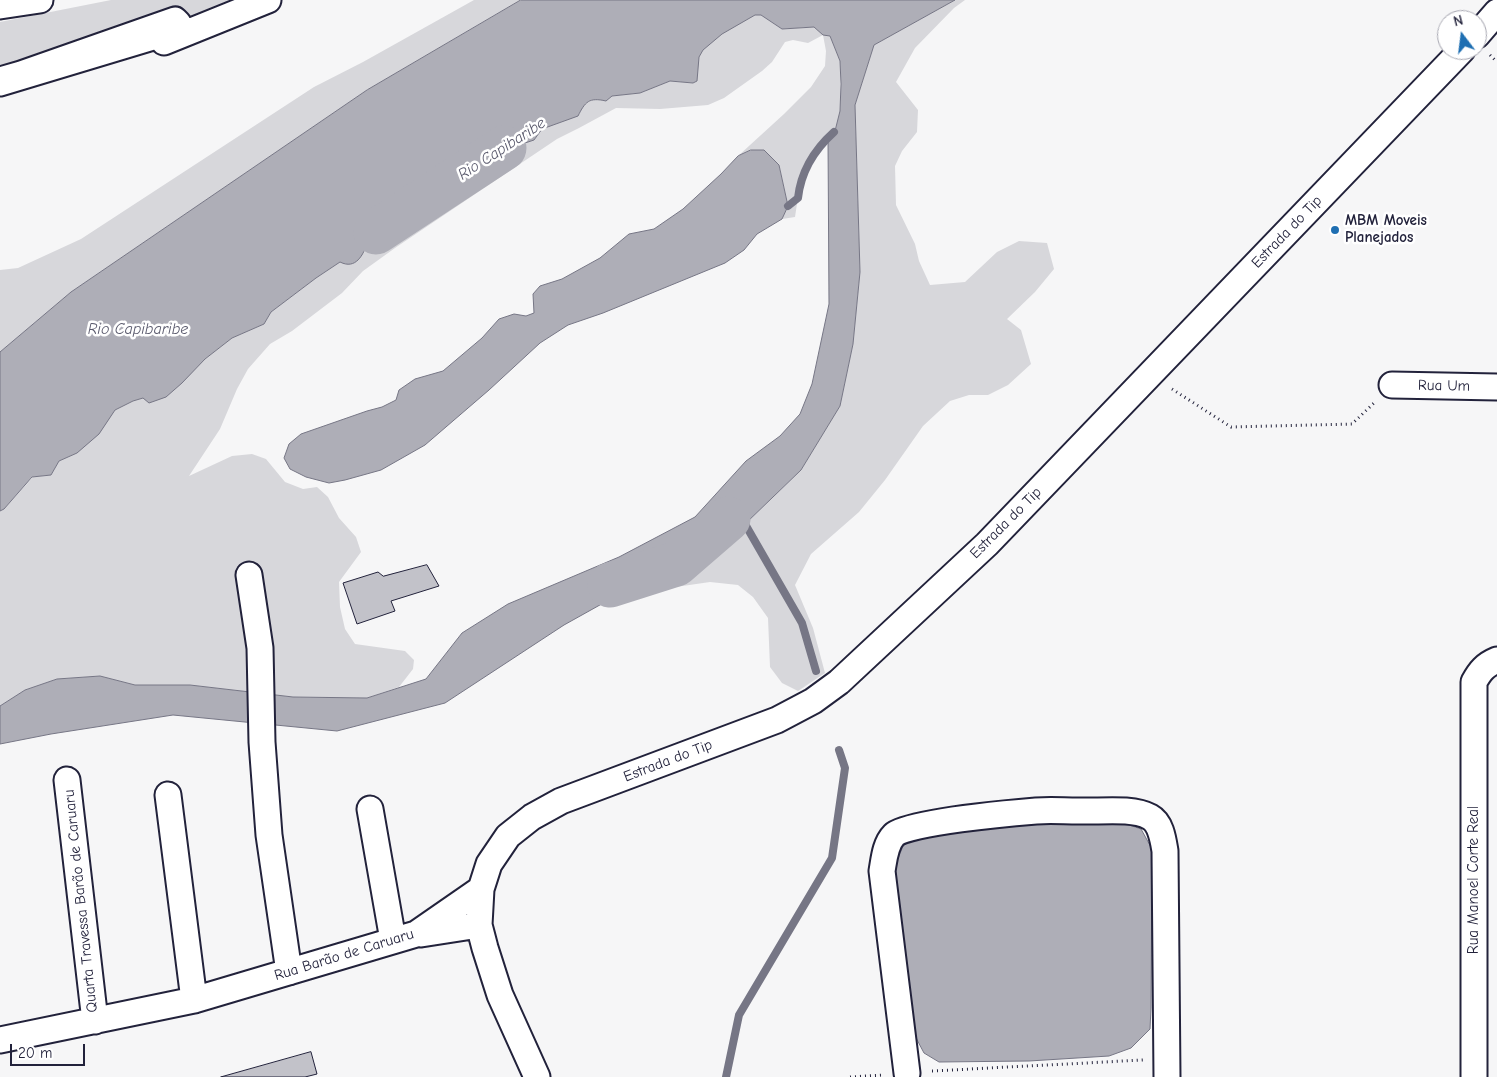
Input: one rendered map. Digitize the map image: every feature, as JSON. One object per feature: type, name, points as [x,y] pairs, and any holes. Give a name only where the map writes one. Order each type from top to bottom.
[{"type":"street","points":[[0,6],[40,0]]},
{"type":"street","points":[[0,96],[134,54],[268,0]]},
{"type":"street","points":[[1487,24],[1497,12]]},
{"type":"street","points":[[0,82],[176,29],[178,23],[175,20]]},
{"type":"street","name":"Estrada do Tip","points":[[482,889],[489,864],[508,836],[532,817],[561,801],[777,720],[813,701],[839,682],[987,544],[1452,60]]},
{"type":"street","name":"Rua Um","points":[[1392,385],[1497,387]]},
{"type":"street","points":[[249,575],[260,648],[262,742],[269,835],[289,972]]},
{"type":"street","name":"Rua Manoel Corte Real","points":[[1474,1077],[1474,682],[1480,670],[1497,660]]},
{"type":"street","name":"Quarta Travessa Barão de Caruaru","points":[[67,780],[94,1021]]},
{"type":"street","points":[[168,796],[194,1000]]},
{"type":"street","points":[[370,809],[405,937],[479,925]]},
{"type":"street","points":[[907,1073],[882,871],[885,851],[894,836],[903,830],[927,824],[1038,811],[1142,813],[1153,818],[1161,831],[1165,851],[1166,1069]]},
{"type":"street","points":[[482,889],[479,925],[500,996],[538,1077]]},
{"type":"street","name":"Rua Barão de Caruaru","points":[[0,1040],[194,1000],[405,937],[482,889]]},
{"type":"path","points":[[1150,375],[1232,427],[1352,424],[1392,385]]},
{"type":"path","points":[[850,1077],[1135,1060],[1166,1069]]},
{"type":"shaded area","points":[[111,0],[254,0],[0,88],[0,22]]},
{"type":"shaded area","points":[[474,0],[521,0],[367,90],[71,292],[0,352],[0,270],[18,268],[81,239],[314,87]]},
{"type":"shaded area","points":[[955,0],[965,0],[954,8],[915,48],[896,82],[918,110],[917,132],[902,151],[895,166],[896,205],[915,244],[919,261],[930,285],[965,282],[997,252],[1019,241],[1047,243],[1054,269],[1035,292],[1007,319],[1021,330],[1031,364],[1008,385],[988,395],[969,395],[950,401],[923,426],[885,480],[859,512],[811,554],[795,585],[813,628],[825,673],[798,691],[782,683],[770,667],[768,618],[753,597],[738,585],[710,582],[610,599],[745,524],[801,470],[840,406],[853,344],[860,272],[855,105],[874,45]]},
{"type":"shaded area","points":[[755,15],[761,15],[782,29],[814,27],[823,34],[830,36],[840,61],[840,111],[835,131],[812,157],[800,184],[795,217],[782,219],[788,206],[779,164],[751,150],[738,156],[811,87],[825,66],[826,51],[823,35],[808,43],[793,40],[785,42],[772,62],[762,71],[724,98],[708,105],[660,109],[616,108],[557,139],[395,248],[363,271],[342,293],[292,331],[270,344],[248,369],[237,389],[220,429],[189,476],[232,456],[252,454],[266,459],[285,482],[303,489],[317,487],[328,497],[339,518],[356,537],[361,552],[339,582],[340,607],[345,629],[355,644],[405,651],[414,660],[413,669],[399,687],[367,698],[293,697],[190,685],[135,685],[100,676],[57,679],[25,690],[0,706],[0,511],[33,477],[51,475],[59,461],[77,453],[115,410],[143,398],[205,359],[232,338],[264,324],[271,312],[316,278],[340,262],[364,253],[368,242],[385,235],[394,227],[397,232],[426,205],[433,185],[439,179],[447,179],[457,186],[482,176],[493,163],[514,154],[522,144],[534,140],[542,129],[561,122],[584,104],[596,99],[606,101],[612,96],[640,93],[670,81],[693,83],[697,81],[698,60],[702,51],[723,33]]},
{"type":"water","name":"Rio Capibaribe","points":[[521,0],[955,0],[874,45],[855,105],[860,272],[853,344],[840,406],[801,470],[745,524],[564,625],[445,703],[337,731],[173,715],[0,744],[0,706],[25,690],[57,679],[100,676],[135,685],[190,685],[293,697],[367,698],[426,679],[462,633],[508,604],[619,557],[695,517],[746,461],[780,436],[800,414],[812,384],[829,304],[828,138],[835,131],[840,111],[840,61],[830,36],[823,35],[814,27],[782,29],[761,15],[755,15],[722,34],[703,50],[699,57],[697,81],[693,83],[670,81],[640,93],[612,96],[606,101],[592,100],[585,104],[578,116],[542,129],[534,140],[522,144],[505,163],[493,163],[482,176],[467,187],[457,186],[447,179],[439,179],[432,187],[418,219],[412,225],[397,233],[394,227],[385,235],[368,242],[364,252],[355,263],[346,264],[340,262],[316,278],[271,312],[264,324],[232,338],[205,359],[166,397],[149,403],[143,398],[115,410],[99,434],[77,453],[59,461],[51,475],[32,477],[4,509],[0,511],[0,352],[71,292],[367,90]]},
{"type":"water","points":[[751,150],[764,150],[779,165],[788,206],[782,219],[757,234],[744,250],[725,263],[603,313],[568,325],[540,343],[425,445],[381,470],[329,483],[306,477],[290,469],[284,458],[289,444],[301,434],[382,407],[396,400],[399,390],[415,379],[443,371],[482,338],[499,319],[514,314],[526,316],[534,313],[533,294],[540,286],[562,279],[600,258],[629,234],[654,229],[683,209],[738,156]]},
{"type":"water","points":[[1115,820],[1141,829],[1152,849],[1150,1029],[1131,1048],[1109,1056],[1029,1061],[939,1062],[924,1053],[915,1036],[895,866],[903,846],[920,834],[971,828]]},
{"type":"building","points":[[427,565],[439,586],[391,601],[395,611],[357,624],[343,583],[378,572],[383,576]]},
{"type":"building","points":[[311,1052],[317,1074],[305,1077],[221,1077]]},
{"type":"waterway","points":[[788,206],[798,198],[805,170],[820,146],[834,132]]},
{"type":"waterway","name":"Rio Capibaribe","points":[[376,232],[504,148]]},
{"type":"waterway","points":[[739,518],[745,524],[802,623],[816,671]]},
{"type":"waterway","points":[[610,585],[676,564],[728,519]]},
{"type":"waterway","points":[[726,1077],[739,1015],[832,858],[845,768],[839,750]]},
{"type":"place","name":"MBM Moveis Planejados","points":[[1335,230]]}]
